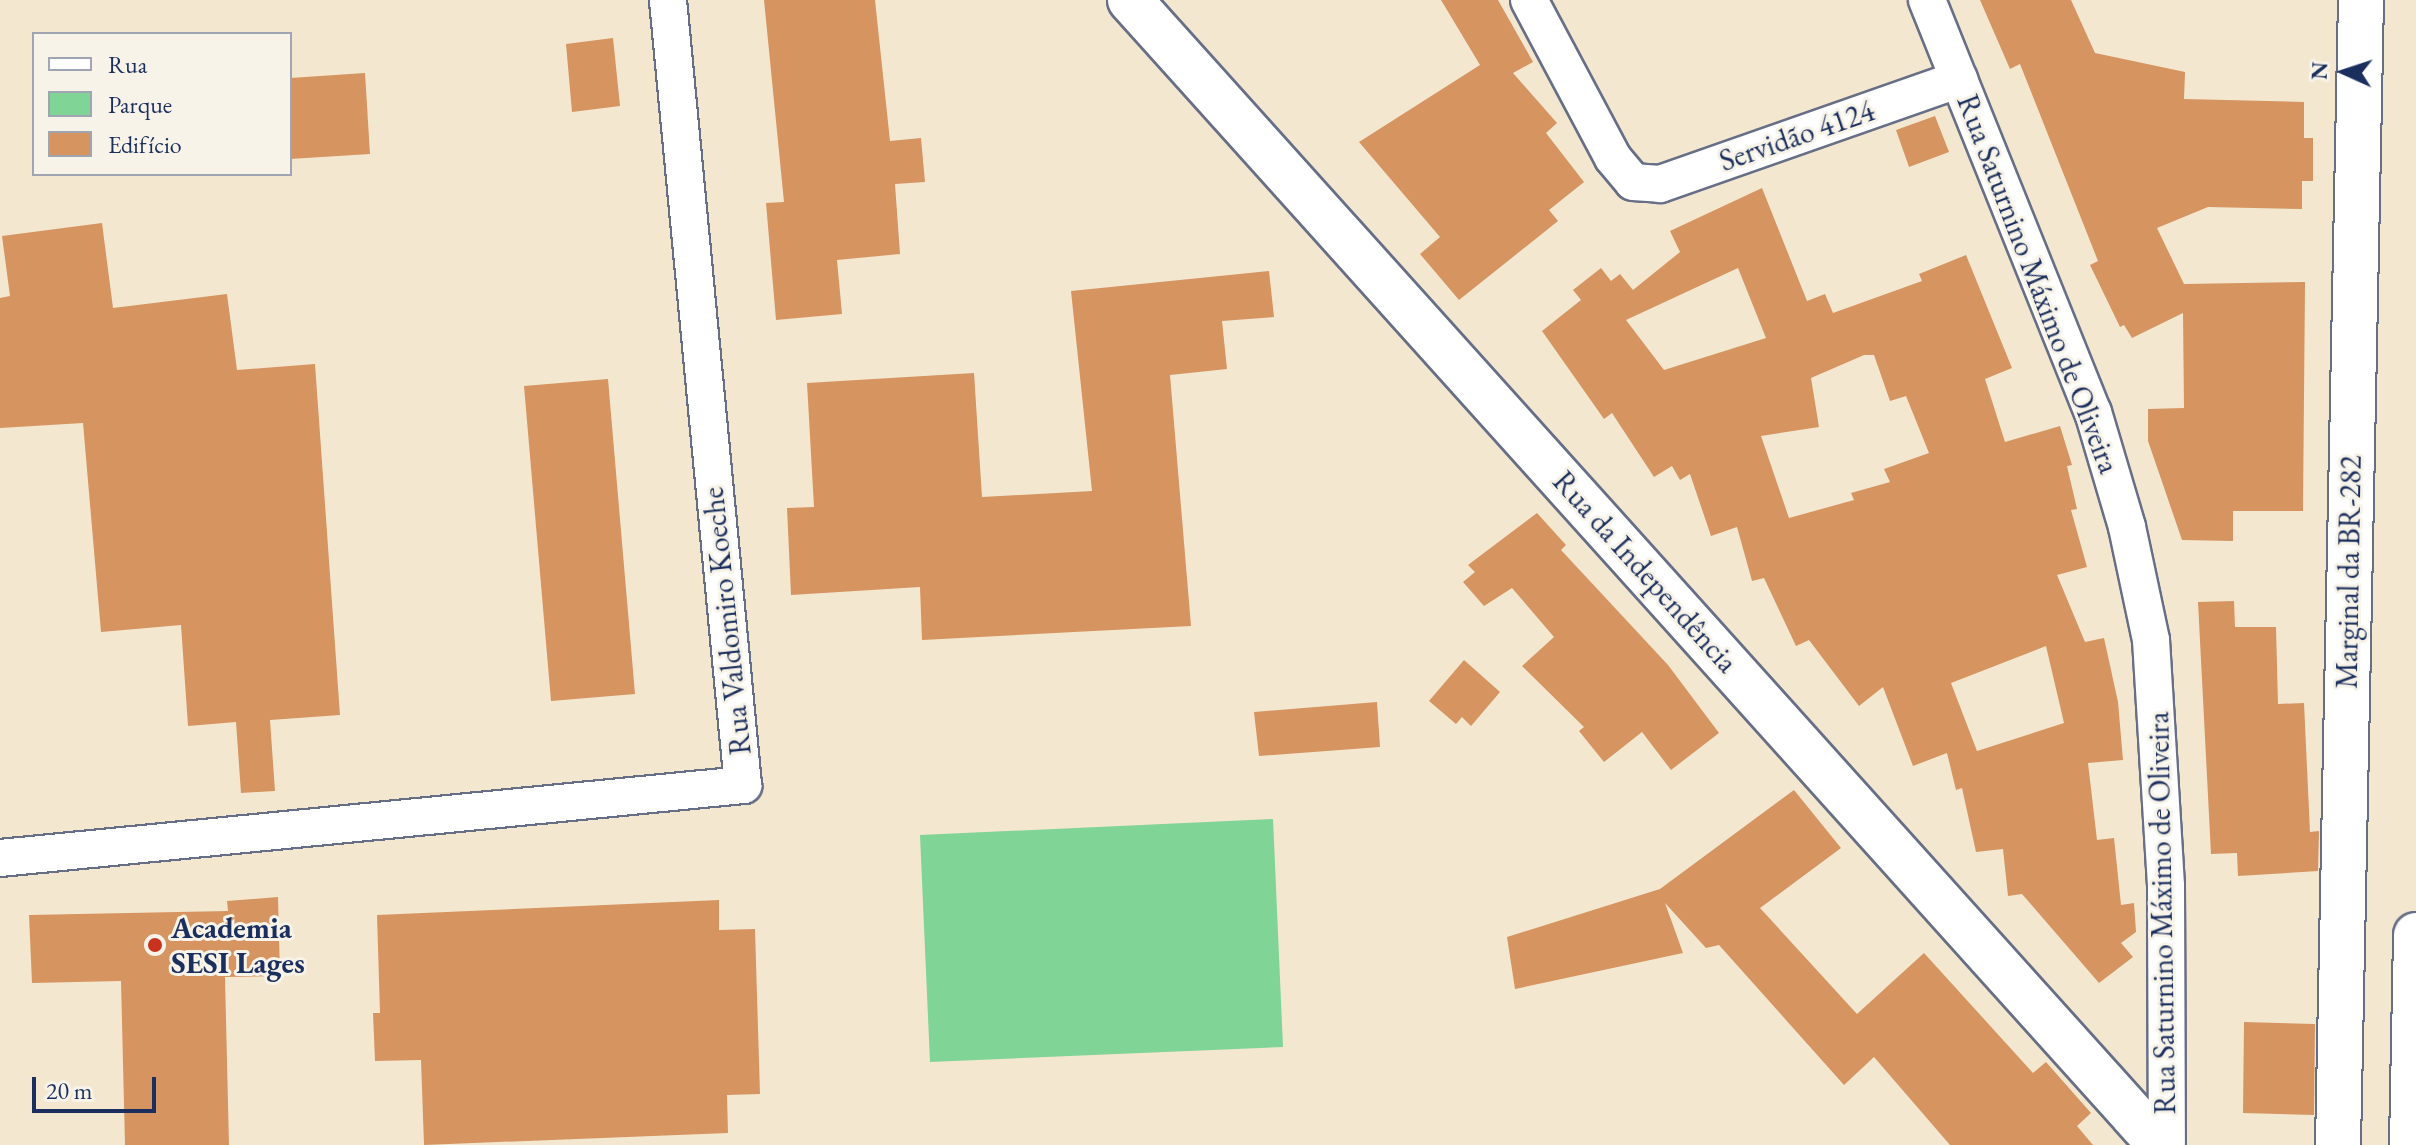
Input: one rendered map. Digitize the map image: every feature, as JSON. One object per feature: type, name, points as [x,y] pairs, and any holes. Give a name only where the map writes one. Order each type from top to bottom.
[{"type":"main road","name":"Rua da Independência","points":[[1130,0],[2160,1145]]},
{"type":"main road","name":"Marginal da BR-282","points":[[2338,1145],[2361,0]]},
{"type":"main road","points":[[2412,1145],[2416,935]]},
{"type":"street","name":"Rua Valdomiro Koeche","points":[[0,858],[743,785],[668,0]]},
{"type":"street","name":"Servidão 4124","points":[[1529,0],[1613,158],[1633,182],[1660,184],[1959,79]]},
{"type":"street","name":"Rua Saturnino Máximo de Oliveira","points":[[1927,0],[2093,412],[2127,527],[2151,640],[2166,886],[2167,1145]]},
{"type":"green space","points":[[1273,819],[1283,1047],[930,1062],[920,835]]},
{"type":"building","points":[[764,0],[875,0],[890,141],[921,138],[925,182],[895,184],[900,254],[837,260],[842,314],[776,320],[766,203],[784,202]]},
{"type":"building","points":[[1441,0],[1498,0],[1533,62],[1513,73],[1557,123],[1546,133],[1584,182],[1549,210],[1558,221],[1459,300],[1420,254],[1440,237],[1359,142],[1480,65]]},
{"type":"building","points":[[1980,0],[2071,0],[2095,53],[2185,72],[2184,99],[2304,102],[2304,138],[2313,138],[2313,181],[2302,181],[2302,209],[2208,207],[2157,228],[2184,284],[2305,282],[2303,511],[2233,511],[2233,541],[2182,540],[2148,441],[2148,409],[2184,408],[2183,313],[2132,338],[2124,325],[2120,327],[2090,265],[2098,261],[2020,64],[2010,69]]},
{"type":"building","points":[[613,38],[620,106],[572,112],[566,44]]},
{"type":"building","points":[[365,73],[370,154],[292,159],[292,78]]},
{"type":"building","points":[[1935,116],[1949,152],[1909,167],[1896,130]]},
{"type":"building","points":[[1762,188],[1807,301],[1825,294],[1833,313],[1922,281],[1919,274],[1966,255],[2012,368],[1985,379],[2005,442],[2060,426],[2072,465],[2067,466],[2077,509],[2071,510],[2087,567],[2057,575],[2085,642],[2104,638],[2118,702],[2123,760],[2088,763],[2097,840],[2114,838],[2121,905],[2134,903],[2136,932],[2121,943],[2133,957],[2099,983],[2022,894],[2008,896],[2003,849],[1976,852],[1962,788],[1956,790],[1947,753],[1913,766],[1883,687],[1859,706],[1809,640],[1796,646],[1764,578],[1752,581],[1737,527],[1711,536],[1690,474],[1680,480],[1672,466],[1654,477],[1612,413],[1604,419],[1542,331],[1581,300],[1573,290],[1601,268],[1611,281],[1620,274],[1633,290],[1680,252],[1670,231]],"holes":[[[1738,268],[1766,338],[1664,370],[1626,320]],[[1864,355],[1874,355],[1890,401],[1906,396],[1929,453],[1884,469],[1890,482],[1851,493],[1854,500],[1789,518],[1761,436],[1819,427],[1811,378]],[[2046,646],[2064,723],[1977,751],[1951,683]]]},
{"type":"building","points":[[102,223],[113,308],[227,294],[237,370],[315,364],[340,715],[270,720],[275,791],[241,793],[236,722],[188,726],[181,625],[101,632],[83,423],[0,428],[0,298],[10,296],[2,236]]},
{"type":"building","points":[[1269,271],[1274,317],[1222,321],[1227,369],[1170,375],[1191,626],[922,640],[920,587],[791,595],[787,508],[814,507],[807,383],[974,373],[982,497],[1092,491],[1071,291]]},
{"type":"building","points":[[608,379],[635,694],[551,701],[524,386]]},
{"type":"building","points":[[1537,513],[1566,545],[1561,550],[1668,665],[1719,733],[1671,770],[1642,732],[1604,762],[1579,731],[1584,727],[1522,666],[1554,637],[1512,588],[1484,606],[1463,582],[1475,572],[1468,565]]},
{"type":"building","points":[[2234,601],[2235,627],[2276,627],[2278,704],[2304,703],[2310,832],[2319,831],[2318,871],[2238,876],[2237,853],[2211,854],[2198,602]]},
{"type":"building","points":[[1464,660],[1500,692],[1471,726],[1462,717],[1456,724],[1429,701]]},
{"type":"building","points":[[1377,702],[1380,747],[1259,756],[1254,712]]},
{"type":"building","points":[[1794,790],[1841,848],[1760,908],[1857,1014],[1924,953],[2033,1073],[2046,1062],[2091,1113],[2077,1126],[2093,1145],[1950,1145],[1874,1057],[1844,1085],[1719,945],[1706,948],[1665,903],[1683,953],[1515,989],[1507,937],[1660,889]]},
{"type":"building","points":[[278,897],[280,976],[225,977],[229,1145],[125,1145],[121,981],[32,983],[29,915],[228,911],[227,901]]},
{"type":"building","points":[[719,900],[719,930],[755,929],[760,1094],[727,1095],[728,1133],[424,1145],[421,1060],[375,1061],[373,1013],[380,1013],[377,915]]},
{"type":"building","points":[[2244,1022],[2315,1024],[2314,1115],[2243,1113]]},
{"type":"place","name":"Academia SESI Lages","points":[[155,945]]}]
